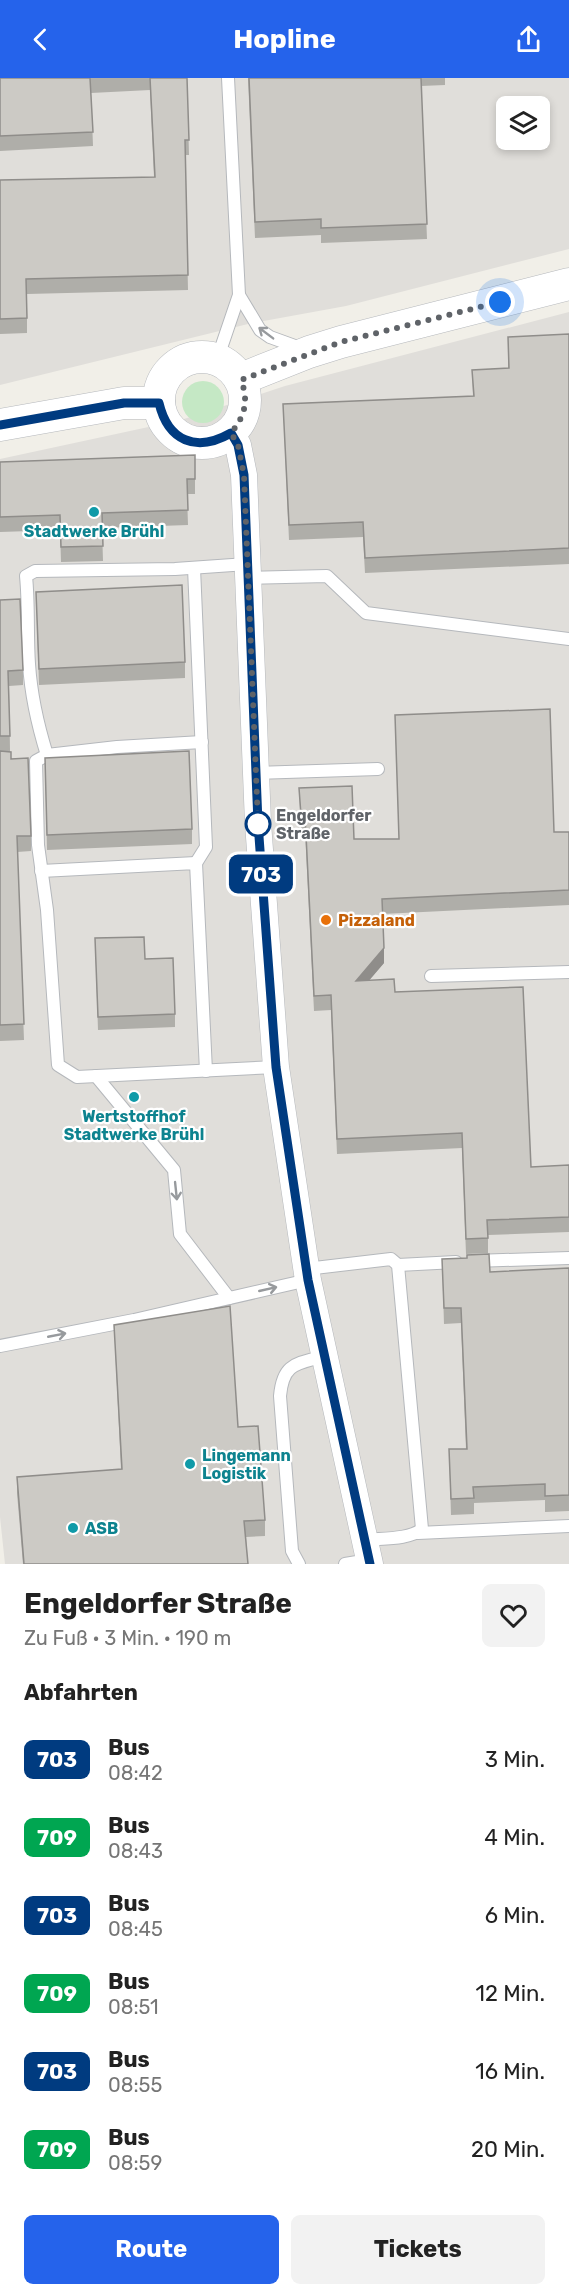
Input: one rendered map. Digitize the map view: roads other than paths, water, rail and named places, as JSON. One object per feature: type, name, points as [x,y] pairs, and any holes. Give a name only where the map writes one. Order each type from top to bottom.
[{"type":"street","points":[[241,380],[309,352],[341,342],[569,284]]},
{"type":"street","points":[[196,357],[213,357],[234,370],[241,380],[246,402],[244,414],[231,433],[217,441],[201,444],[185,440],[172,432],[163,419],[159,403],[160,387],[168,372],[181,362],[196,357]]},
{"type":"street","points":[[0,425],[124,403],[159,403]]},
{"type":"street","points":[[231,433],[238,445],[244,475],[255,773],[276,1067],[307,1274],[325,1356],[362,1557]]},
{"type":"lane","points":[[213,357],[221,348],[239,295],[228,78]]},
{"type":"lane","points":[[239,295],[260,330],[270,337],[309,352]]},
{"type":"lane","points":[[194,568],[206,847],[196,863],[206,1071]]},
{"type":"lane","points":[[276,1067],[76,1077],[58,1065],[47,910],[38,845],[36,711],[29,664],[29,604],[26,576],[35,571],[194,568],[327,576],[366,613],[569,639]]},
{"type":"lane","points":[[37,759],[117,747],[202,742]]},
{"type":"lane","points":[[255,773],[378,769]]},
{"type":"lane","points":[[41,871],[196,863]]},
{"type":"lane","points":[[432,976],[569,972]]},
{"type":"lane","points":[[96,1076],[174,1170],[180,1234],[229,1299]]},
{"type":"lane","points":[[0,1346],[135,1320],[229,1299],[307,1274],[391,1259],[398,1264],[569,1258]]},
{"type":"lane","points":[[398,1264],[423,1521],[422,1529],[418,1533]]},
{"type":"lane","points":[[299,1564],[292,1551],[280,1396],[281,1380],[287,1370],[298,1363],[325,1356]]},
{"type":"lane","points":[[362,1557],[418,1533],[569,1527]]},
{"type":"place","name":"Stadtwerke Brühl","points":[[94,512]]},
{"type":"place","name":"Engeldorfer Straße","points":[[258,824]]},
{"type":"place","name":"Pizzaland","points":[[326,920]]},
{"type":"place","name":"Wertstoffhof Stadtwerke Brühl","points":[[134,1097]]},
{"type":"place","name":"Lingemann Logistik","points":[[190,1464]]},
{"type":"place","name":"ASB","points":[[73,1528]]}]
